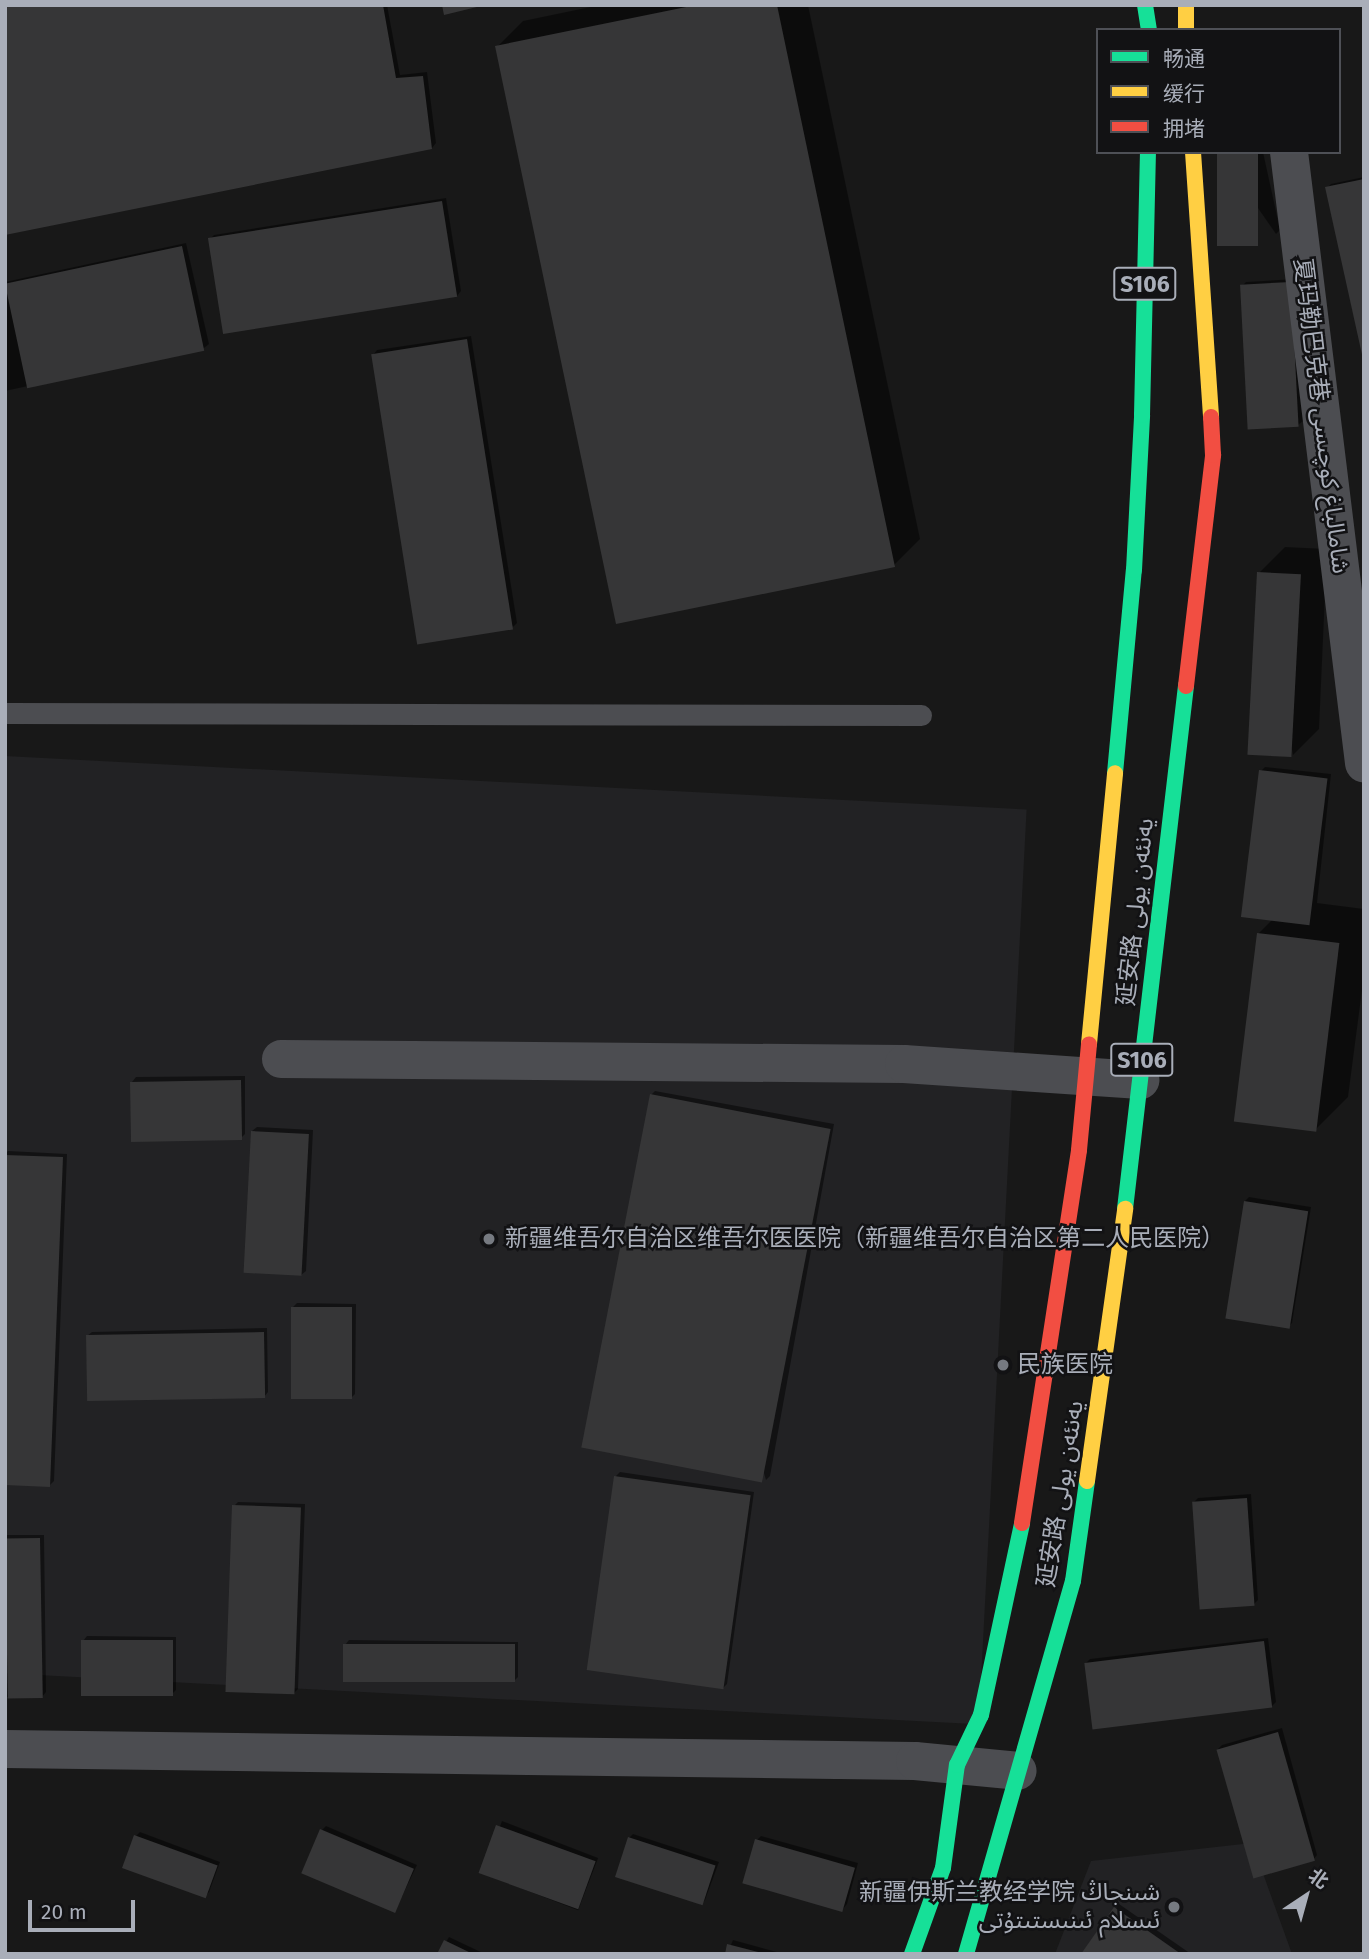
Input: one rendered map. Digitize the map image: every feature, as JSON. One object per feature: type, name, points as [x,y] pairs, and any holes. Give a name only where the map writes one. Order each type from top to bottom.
[{"type":"main road","points":[[1145,5],[1149,28]]},
{"type":"main road","points":[[1186,5],[1186,28]]},
{"type":"main road","name":"延安路 يەنئەن يولى","points":[[912,1954],[943,1868],[957,1765],[981,1715],[1029,1488],[1079,1150],[1134,570],[1142,415],[1148,154]]},
{"type":"main road","name":"延安路 يەنئەن يولى","points":[[966,1954],[1073,1581],[1124,1229],[1213,455],[1193,154]]},
{"type":"street","name":"夏玛勒巴克巷 شامالباغ كوچىسى","points":[[1289,154],[1364,763]]},
{"type":"street","points":[[282,1059],[904,1064],[1140,1080]]},
{"type":"street","points":[[5,1749],[915,1760],[1018,1771]]},
{"type":"lane","points":[[5,713],[921,715]]},
{"type":"shaded area","name":"新疆维吾尔自治区维吾尔医医院（新疆维吾尔自治区第二人民医院）","points":[[5,756],[1027,810],[979,1724],[5,1673]]},
{"type":"shaded area","name":"新疆伊斯兰教经学院 شىنجاڭ ئىسلام ئىنىستىتۇتى","points":[[1252,1843],[1292,1954],[1055,1954],[1091,1861]]},
{"type":"building","points":[[5,5],[383,5],[396,78],[423,76],[432,149],[5,235]]},
{"type":"building","points":[[442,5],[481,5],[481,6],[444,15]]},
{"type":"building","points":[[696,5],[777,5],[895,567],[616,624],[495,46]]},
{"type":"building","points":[[1217,154],[1258,154],[1258,246],[1217,246]]},
{"type":"building","points":[[1364,179],[1364,359],[1363,359],[1325,187]]},
{"type":"building","points":[[442,201],[457,297],[223,334],[208,238]]},
{"type":"building","points":[[182,246],[204,351],[27,388],[5,284]]},
{"type":"building","points":[[1291,282],[1299,427],[1248,429],[1240,285]]},
{"type":"building","points":[[467,339],[513,629],[417,645],[371,354]]},
{"type":"building","points":[[1257,572],[1301,574],[1291,757],[1247,755]]},
{"type":"building","points":[[1259,770],[1327,778],[1309,925],[1241,917]]},
{"type":"building","points":[[1257,933],[1339,943],[1316,1132],[1234,1122]]},
{"type":"building","points":[[241,1080],[242,1140],[131,1142],[130,1082]]},
{"type":"building","points":[[650,1094],[831,1129],[762,1482],[581,1447]]},
{"type":"building","points":[[251,1131],[309,1134],[301,1276],[244,1273]]},
{"type":"building","points":[[5,1155],[63,1157],[50,1487],[5,1485]]},
{"type":"building","points":[[1244,1201],[1308,1211],[1290,1329],[1225,1319]]},
{"type":"building","points":[[291,1307],[352,1307],[352,1399],[291,1399]]},
{"type":"building","points":[[264,1332],[265,1398],[87,1401],[86,1335]]},
{"type":"building","points":[[614,1476],[751,1495],[723,1689],[587,1670]]},
{"type":"building","points":[[1247,1498],[1255,1606],[1200,1610],[1192,1502]]},
{"type":"building","points":[[232,1505],[301,1507],[294,1694],[225,1692]]},
{"type":"building","points":[[40,1538],[43,1698],[8,1699],[5,1539]]},
{"type":"building","points":[[81,1640],[173,1640],[173,1696],[81,1696]]},
{"type":"building","points":[[1264,1641],[1272,1708],[1093,1730],[1084,1663]]},
{"type":"building","points":[[343,1644],[515,1644],[515,1682],[343,1682]]},
{"type":"building","points":[[1278,1732],[1315,1861],[1253,1878],[1216,1750]]},
{"type":"building","points":[[496,1825],[596,1861],[578,1909],[479,1873]]},
{"type":"building","points":[[320,1829],[414,1869],[395,1913],[301,1873]]},
{"type":"building","points":[[134,1835],[218,1865],[206,1898],[122,1868]]},
{"type":"building","points":[[628,1837],[715,1865],[703,1905],[615,1877]]},
{"type":"building","points":[[755,1839],[855,1868],[842,1912],[742,1883]]},
{"type":"building","points":[[1114,1907],[1181,1954],[1081,1954]]},
{"type":"building","points":[[444,1940],[473,1954],[437,1954]]},
{"type":"building","points":[[727,1944],[762,1953],[762,1954],[725,1954]]},
{"type":"traffic: fast","points":[[1145,5],[1149,28]]},
{"type":"traffic: fast","points":[[1115,773],[1134,570],[1142,415],[1148,154]]},
{"type":"traffic: fast","points":[[1125,1209],[1186,686]]},
{"type":"traffic: fast","points":[[966,1954],[1073,1581],[1087,1481]]},
{"type":"traffic: fast","points":[[912,1954],[943,1868],[957,1765],[981,1715],[1022,1523]]},
{"type":"traffic: slow","points":[[1186,5],[1186,28]]},
{"type":"traffic: slow","points":[[1193,154],[1211,417]]},
{"type":"traffic: slow","points":[[1089,1044],[1115,773]]},
{"type":"traffic: slow","points":[[1087,1481],[1125,1209]]},
{"type":"traffic: jam","points":[[1186,686],[1213,455],[1211,417]]},
{"type":"traffic: jam","points":[[1022,1523],[1079,1150],[1089,1044]]},
{"type":"place","name":"新疆维吾尔自治区维吾尔医医院（新疆维吾尔自治区第二人民医院）","points":[[489,1239]]},
{"type":"place","name":"民族医院","points":[[1003,1365]]},
{"type":"place","name":"新疆伊斯兰教经学院 شىنجاڭ ئىسلام ئىنىستىتۇتى","points":[[1174,1907]]}]
